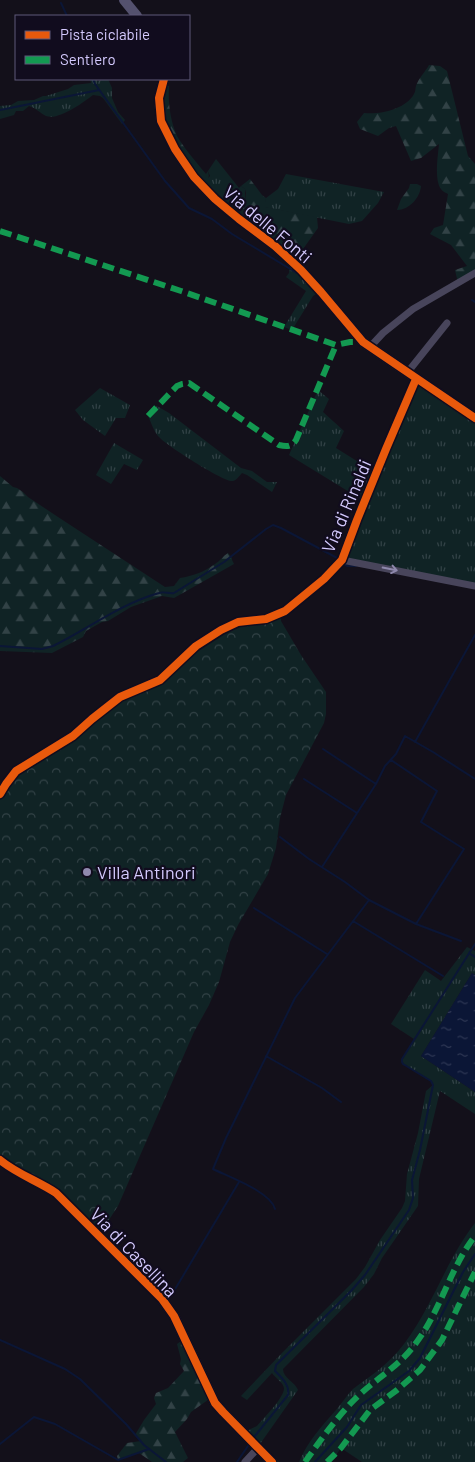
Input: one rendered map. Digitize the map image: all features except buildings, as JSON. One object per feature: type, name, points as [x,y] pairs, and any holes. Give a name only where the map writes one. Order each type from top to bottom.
[{"type":"street","points":[[124,0],[137,15]]},
{"type":"street","name":"Via delle Fonti","points":[[164,80],[159,98],[161,121],[175,149],[194,177],[215,199],[275,246],[301,270],[364,342],[475,418]]},
{"type":"street","points":[[370,347],[383,333],[413,309],[475,273]]},
{"type":"street","points":[[407,372],[448,323]]},
{"type":"street","name":"Via di Rinaldi","points":[[0,794],[16,771],[73,736],[120,697],[160,680],[196,646],[238,622],[266,618],[285,611],[324,580],[342,560],[382,457],[416,379]]},
{"type":"street","name":"Via di Rinaldi","points":[[342,560],[475,586]]},
{"type":"street","name":"Via di Casellina","points":[[0,1160],[56,1194],[162,1299],[174,1316],[216,1402],[272,1462]]},
{"type":"street","points":[[245,1462],[254,1444]]},
{"type":"green space","points":[[429,65],[440,66],[447,71],[468,156],[475,164],[475,273],[458,283],[455,270],[467,266],[451,245],[430,234],[434,228],[443,225],[448,194],[442,190],[438,180],[439,144],[421,158],[411,161],[396,126],[389,128],[378,136],[360,129],[357,122],[364,113],[385,112],[405,104],[414,94],[418,81]]},
{"type":"green space","points":[[90,80],[108,80],[112,88],[112,98],[118,112],[125,120],[122,124],[103,98],[93,95],[71,110],[57,116],[46,116],[29,106],[23,111],[16,111],[14,115],[0,119],[0,106],[11,105],[18,101],[34,100],[68,89],[74,85],[91,83]]},
{"type":"green space","points":[[162,84],[169,86],[170,111],[177,136],[206,174],[208,171],[208,179],[202,185],[161,121]]},
{"type":"green space","points":[[216,159],[239,188],[241,186],[245,189],[246,225],[202,185],[210,176],[208,171]]},
{"type":"green space","points":[[286,174],[384,192],[378,203],[362,221],[349,224],[264,207],[266,198],[278,189]]},
{"type":"green space","points":[[250,179],[266,198],[265,207],[317,217],[318,228],[293,263],[246,225],[246,193],[245,189],[241,186]]},
{"type":"green space","points":[[410,184],[421,186],[419,195],[410,206],[397,210],[401,199]]},
{"type":"green space","points":[[290,259],[321,291],[313,296],[292,330],[284,327],[306,291],[286,277],[289,273]]},
{"type":"green space","points":[[416,379],[475,418],[475,587],[342,560],[364,501],[289,455],[318,390],[329,399],[323,412],[344,431],[336,448],[376,473]]},
{"type":"green space","points":[[100,388],[130,405],[125,418],[116,418],[105,436],[83,420],[75,410]]},
{"type":"green space","points":[[157,406],[241,468],[252,471],[267,482],[277,482],[272,492],[242,473],[233,481],[219,476],[183,455],[164,441],[159,437],[148,416]]},
{"type":"green space","points":[[114,443],[143,460],[137,470],[124,464],[111,484],[96,475]]},
{"type":"green space","points":[[0,476],[13,487],[165,587],[174,586],[180,578],[194,575],[207,569],[228,553],[234,564],[174,598],[162,596],[131,607],[108,621],[102,622],[86,631],[83,637],[52,653],[0,651]]},
{"type":"green space","points":[[281,613],[281,621],[326,692],[324,723],[286,795],[280,818],[276,848],[268,874],[230,942],[219,982],[209,1005],[194,1032],[118,1206],[101,1232],[70,1207],[0,1160],[0,794],[16,771],[73,736],[120,697],[150,685],[221,630]]},
{"type":"green space","points":[[467,947],[475,951],[475,975],[472,973],[421,1056],[475,1092],[475,1114],[440,1091],[419,1179],[418,1206],[364,1287],[283,1369],[285,1375],[298,1390],[260,1444],[279,1462],[272,1462],[244,1433],[257,1426],[273,1408],[281,1397],[284,1388],[272,1373],[247,1400],[241,1396],[356,1279],[402,1208],[405,1201],[407,1174],[418,1133],[426,1091],[433,1085],[431,1081],[403,1064],[403,1059],[414,1039],[391,1024],[425,970],[441,981]]},
{"type":"green space","points":[[475,1223],[475,1462],[362,1462],[341,1448],[331,1462],[299,1462],[315,1434],[351,1391],[387,1363],[404,1344],[423,1314],[456,1252]]},
{"type":"green space","points":[[184,1339],[212,1397],[191,1412],[175,1432],[188,1458],[183,1462],[152,1462],[139,1453],[118,1460],[117,1456],[127,1443],[141,1441],[135,1435],[156,1404],[154,1398],[156,1393],[168,1388],[184,1371],[180,1364],[181,1359],[177,1344]]},
{"type":"water","points":[[472,973],[475,975],[475,1092],[421,1056]]},
{"type":"waterway","points":[[61,3],[67,15]]},
{"type":"waterway","points":[[93,80],[165,181],[189,208],[212,219],[232,234],[297,273]]},
{"type":"waterway","points":[[0,110],[99,90]]},
{"type":"waterway","points":[[0,646],[42,649],[53,646],[131,604],[161,592],[174,593],[224,562],[273,525],[339,559]]},
{"type":"waterway","points":[[342,563],[347,566],[356,566]]},
{"type":"waterway","points":[[415,742],[475,635]]},
{"type":"waterway","points":[[322,867],[376,784],[385,766],[396,754],[405,736],[475,779]]},
{"type":"waterway","points":[[323,749],[376,784]]},
{"type":"waterway","points":[[391,760],[437,791],[421,822],[464,849],[416,924]]},
{"type":"waterway","points":[[304,779],[357,813]]},
{"type":"waterway","points":[[280,837],[369,900],[416,924],[461,941]]},
{"type":"waterway","points":[[275,1209],[272,1203],[258,1191],[213,1169],[226,1138],[295,998],[369,900]]},
{"type":"waterway","points":[[254,908],[327,954]]},
{"type":"waterway","points":[[353,921],[443,976]]},
{"type":"waterway","points":[[254,1437],[288,1395],[287,1385],[275,1371],[276,1365],[365,1275],[409,1210],[413,1198],[412,1180],[433,1085],[431,1081],[403,1064],[402,1059],[475,944]]},
{"type":"waterway","points":[[469,953],[475,957]]},
{"type":"waterway","points":[[266,1056],[322,1088],[341,1102]]},
{"type":"waterway","points":[[171,1296],[239,1182]]},
{"type":"waterway","points":[[315,1462],[347,1427],[361,1405],[409,1371],[420,1358],[463,1272],[475,1254]]},
{"type":"waterway","points":[[0,1340],[65,1369],[80,1379],[126,1424],[144,1445],[166,1462]]},
{"type":"waterway","points":[[0,1444],[34,1417],[55,1424],[118,1460],[149,1449]]},
{"type":"waterway","points":[[237,1462],[250,1443]]},
{"type":"marked path","points":[[0,231],[336,345],[363,342]]},
{"type":"marked path","points":[[148,416],[177,386],[189,383],[279,445],[291,445],[296,440],[336,345]]},
{"type":"marked path","points":[[305,1462],[352,1402],[394,1367],[416,1343],[432,1317],[466,1248],[475,1236]]},
{"type":"marked path","points":[[327,1462],[341,1448],[370,1410],[420,1370],[442,1340],[475,1272]]},
{"type":"cycle path","points":[[164,80],[159,98],[161,121],[175,149],[194,177],[215,199],[275,246],[301,270],[363,342],[475,418]]},
{"type":"cycle path","points":[[0,794],[16,771],[73,736],[120,697],[160,680],[196,646],[238,622],[266,619],[285,611],[324,579],[342,560],[416,379]]},
{"type":"cycle path","points":[[0,1160],[56,1193],[162,1299],[174,1316],[215,1403],[272,1462]]},
{"type":"place","name":"Villa Antinori","points":[[87,872]]}]
